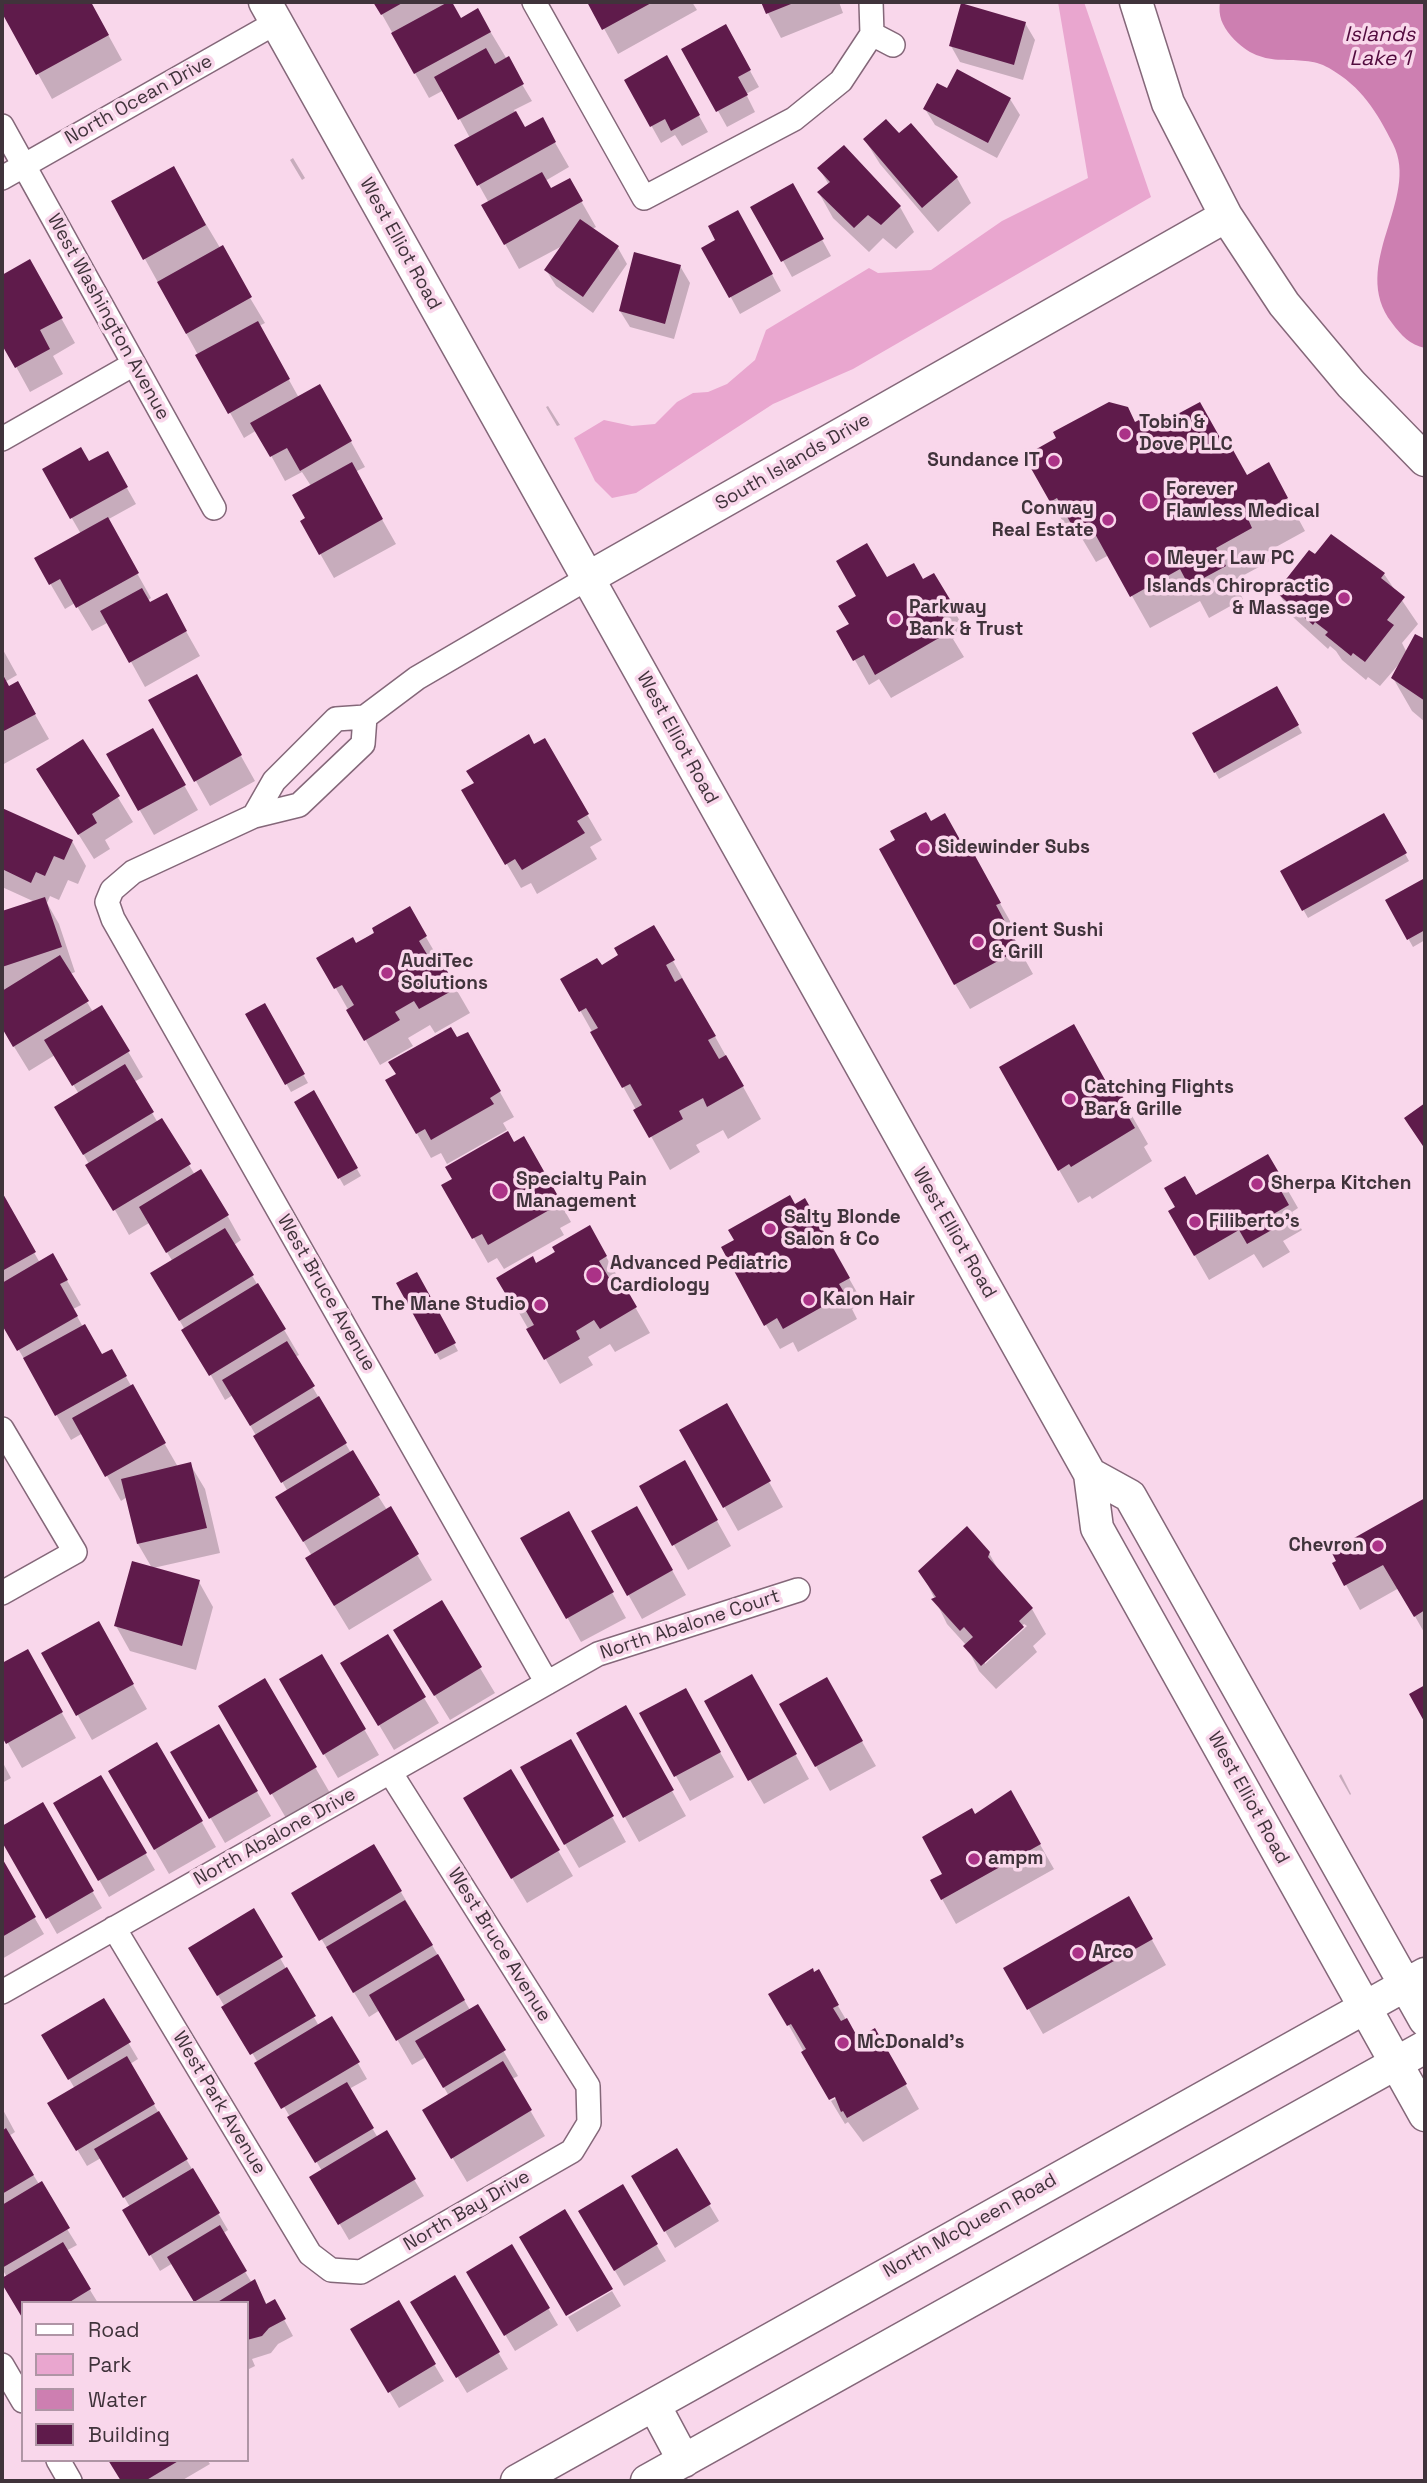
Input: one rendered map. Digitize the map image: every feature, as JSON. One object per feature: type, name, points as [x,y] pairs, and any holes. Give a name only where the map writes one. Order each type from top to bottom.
[{"type":"main road","points":[[1136,2],[1168,103],[1226,216],[1284,304],[1351,384],[1425,460]]},
{"type":"main road","name":"West Elliot Road","points":[[271,12],[1090,1474],[1097,1528],[1425,2115]]},
{"type":"main road","name":"South Islands Drive","points":[[588,578],[1226,216]]},
{"type":"main road","points":[[1090,1474],[1130,1496],[1415,1980],[1425,2021]]},
{"type":"main road","name":"North McQueen Road","points":[[517,2481],[1415,1980]]},
{"type":"main road","points":[[647,2481],[1425,2047]]},
{"type":"main road","points":[[654,2405],[684,2461]]},
{"type":"street","points":[[534,2],[644,198],[794,119],[841,81],[872,34],[871,2]]},
{"type":"street","name":"North Ocean Drive","points":[[2,178],[271,12]]},
{"type":"street","points":[[872,34],[893,45]]},
{"type":"street","name":"West Washington Avenue","points":[[2,126],[214,508]]},
{"type":"street","points":[[2,439],[134,364]]},
{"type":"street","name":"South Islands Drive","points":[[254,816],[274,781],[336,719],[365,717],[417,678],[588,578]]},
{"type":"street","points":[[254,816],[299,805],[363,744],[365,717]]},
{"type":"street","points":[[289,767],[315,790]]},
{"type":"street","name":"West Bruce Avenue","points":[[254,816],[133,872],[112,890],[107,902],[113,919],[547,1683]]},
{"type":"street","points":[[2,1429],[75,1552],[2,1592]]},
{"type":"street","name":"North Abalone Court","points":[[547,1683],[598,1654],[798,1590]]},
{"type":"street","name":"North Abalone Drive","points":[[2,1992],[547,1683]]},
{"type":"street","name":"West Bruce Avenue","points":[[390,1772],[588,2086],[589,2123]]},
{"type":"street","name":"West Park Avenue","points":[[114,1928],[310,2254],[331,2270]]},
{"type":"street","name":"North Bay Drive","points":[[331,2270],[361,2272],[572,2151],[589,2123]]},
{"type":"street","points":[[2,2365],[21,2398]]},
{"type":"street","points":[[59,2462],[70,2481]]},
{"type":"green space","points":[[1058,2],[1084,2],[1151,197],[853,369],[773,404],[636,493],[612,498],[595,481],[574,438],[604,420],[632,426],[655,424],[677,402],[693,393],[708,392],[727,384],[755,360],[766,330],[869,268],[878,273],[931,270],[1002,221],[1088,178]]},
{"type":"water","name":"Islands Lake 1","points":[[1220,2],[1425,2],[1425,348],[1415,345],[1402,335],[1392,323],[1381,301],[1378,278],[1380,255],[1398,187],[1399,165],[1393,144],[1381,121],[1360,92],[1329,68],[1305,61],[1269,59],[1244,48],[1223,24]]},
{"type":"building","points":[[91,2],[109,35],[36,75],[2,13],[2,4]]},
{"type":"building","points":[[373,2],[404,2],[381,15]]},
{"type":"building","points":[[452,2],[461,18],[478,8],[491,32],[414,74],[391,33]]},
{"type":"building","points":[[587,2],[653,2],[602,30]]},
{"type":"building","points":[[761,2],[796,2],[766,14]]},
{"type":"building","points":[[961,3],[1026,22],[1014,65],[949,46]]},
{"type":"building","points":[[726,24],[751,70],[738,77],[748,95],[716,112],[681,49]]},
{"type":"building","points":[[486,48],[495,64],[509,56],[524,84],[458,120],[434,77]]},
{"type":"building","points":[[667,55],[700,115],[671,131],[665,119],[650,127],[624,80]]},
{"type":"building","points":[[957,69],[1011,98],[988,143],[923,109],[937,83],[947,88]]},
{"type":"building","points":[[516,111],[525,127],[543,117],[556,142],[477,186],[454,145]]},
{"type":"building","points":[[886,119],[899,133],[911,123],[958,177],[922,208],[863,139]]},
{"type":"building","points":[[844,145],[901,206],[881,225],[868,215],[854,228],[817,192],[830,182],[817,168]]},
{"type":"building","points":[[174,166],[206,225],[143,260],[111,201]]},
{"type":"building","points":[[542,172],[551,188],[570,178],[583,201],[504,245],[481,205]]},
{"type":"building","points":[[793,183],[824,239],[781,262],[750,207]]},
{"type":"building","points":[[738,210],[773,274],[729,298],[701,248],[715,240],[708,226]]},
{"type":"building","points":[[580,219],[619,246],[583,297],[544,270]]},
{"type":"building","points":[[223,245],[252,297],[186,334],[157,282]]},
{"type":"building","points":[[634,252],[681,265],[665,324],[619,311]]},
{"type":"building","points":[[30,259],[63,318],[40,330],[50,349],[15,368],[2,345],[2,275]]},
{"type":"building","points":[[258,321],[290,379],[228,414],[195,355]]},
{"type":"building","points":[[320,384],[352,441],[300,471],[287,448],[270,457],[250,423]]},
{"type":"building","points":[[1109,402],[1128,407],[1135,422],[1139,420],[1146,431],[1200,402],[1223,443],[1228,441],[1247,475],[1269,462],[1288,498],[1248,519],[1252,528],[1216,548],[1226,566],[1189,586],[1180,569],[1130,597],[1089,523],[1075,531],[1057,498],[1050,502],[1024,456],[1056,438],[1053,432]]},
{"type":"building","points":[[81,447],[89,461],[108,451],[128,487],[70,519],[42,469]]},
{"type":"building","points":[[352,462],[383,519],[319,555],[300,521],[305,518],[292,495]]},
{"type":"building","points":[[108,517],[139,573],[76,608],[60,579],[49,585],[34,558]]},
{"type":"building","name":"Islands Chiropractic & Massage","points":[[1331,534],[1385,573],[1381,578],[1405,597],[1387,620],[1394,625],[1365,662],[1353,653],[1351,656],[1325,635],[1328,632],[1315,622],[1313,625],[1276,592],[1309,550],[1315,554]]},
{"type":"building","name":"Parkway Bank & Trust","points":[[867,543],[887,577],[914,563],[923,579],[934,573],[954,606],[941,613],[951,631],[875,675],[864,655],[853,661],[836,631],[849,624],[838,606],[856,596],[836,561]]},
{"type":"building","points":[[142,588],[150,602],[167,593],[187,631],[129,663],[100,611]]},
{"type":"building","points":[[1415,634],[1425,639],[1425,701],[1391,678]]},
{"type":"building","points":[[2,673],[9,686],[18,681],[36,714],[2,732]]},
{"type":"building","points":[[197,674],[242,755],[194,782],[148,700]]},
{"type":"building","points":[[1277,686],[1299,725],[1214,773],[1192,733]]},
{"type":"building","points":[[153,728],[186,785],[138,811],[106,754]]},
{"type":"building","points":[[529,734],[534,744],[545,738],[589,814],[577,821],[585,833],[522,870],[515,859],[505,865],[461,790],[474,783],[466,771]]},
{"type":"building","points":[[83,739],[120,796],[92,814],[97,823],[78,835],[36,769]]},
{"type":"building","points":[[2,808],[73,840],[64,860],[54,856],[45,876],[36,872],[31,883],[2,869]]},
{"type":"building","points":[[926,812],[931,821],[945,813],[968,854],[973,852],[1001,903],[996,905],[1020,949],[954,985],[879,849],[895,840],[890,831]]},
{"type":"building","points":[[1384,813],[1407,853],[1302,911],[1280,871]]},
{"type":"building","points":[[1423,879],[1425,930],[1407,940],[1385,900]]},
{"type":"building","points":[[45,897],[62,947],[2,967],[2,911]]},
{"type":"building","name":"AudiTec Solutions","points":[[410,906],[427,936],[419,941],[431,961],[439,957],[457,988],[419,1009],[414,1001],[395,1012],[400,1020],[364,1041],[346,1010],[354,1005],[342,985],[334,989],[316,958],[353,937],[356,943],[374,933],[372,928]]},
{"type":"building","points":[[654,925],[675,960],[666,965],[675,982],[682,978],[716,1036],[708,1040],[719,1059],[726,1055],[744,1086],[707,1107],[703,1098],[679,1111],[683,1119],[649,1138],[633,1110],[642,1105],[630,1084],[622,1088],[590,1032],[598,1028],[586,1008],[579,1012],[560,979],[597,958],[602,965],[618,955],[614,948]]},
{"type":"building","points":[[60,955],[89,1001],[13,1047],[2,1028],[2,991]]},
{"type":"building","points":[[265,1003],[305,1074],[285,1085],[245,1014]]},
{"type":"building","points":[[102,1005],[130,1051],[72,1086],[44,1040]]},
{"type":"building","name":"Catching Flights Bar & Grille","points":[[1074,1024],[1109,1087],[1115,1083],[1131,1111],[1126,1113],[1135,1128],[1071,1167],[1069,1164],[1058,1171],[999,1067]]},
{"type":"building","points":[[451,1027],[457,1037],[468,1032],[501,1091],[490,1098],[494,1104],[431,1140],[425,1129],[416,1134],[385,1080],[396,1074],[388,1062]]},
{"type":"building","points":[[125,1064],[154,1112],[83,1155],[54,1107]]},
{"type":"building","points":[[314,1090],[358,1168],[338,1179],[294,1102]]},
{"type":"building","points":[[1425,1103],[1425,1149],[1404,1118]]},
{"type":"building","points":[[162,1118],[191,1164],[113,1211],[85,1165]]},
{"type":"building","name":"Specialty Pain Management","points":[[508,1131],[514,1142],[524,1136],[558,1196],[547,1203],[551,1209],[488,1245],[482,1234],[472,1239],[441,1185],[452,1179],[445,1167]]},
{"type":"building","points":[[1268,1154],[1285,1183],[1279,1187],[1289,1205],[1270,1216],[1277,1227],[1247,1244],[1239,1230],[1194,1256],[1168,1211],[1175,1207],[1164,1188],[1185,1176],[1196,1195]]},
{"type":"building","points":[[201,1169],[229,1215],[166,1253],[139,1207]]},
{"type":"building","points":[[2,1192],[36,1252],[2,1271]]},
{"type":"building","points":[[790,1195],[795,1204],[805,1198],[850,1278],[839,1284],[845,1294],[783,1329],[777,1318],[764,1326],[721,1247],[734,1240],[728,1230]]},
{"type":"building","points":[[590,1225],[607,1256],[599,1261],[611,1281],[619,1276],[637,1307],[600,1329],[594,1320],[576,1331],[580,1339],[544,1360],[526,1329],[534,1325],[522,1304],[514,1308],[496,1278],[533,1256],[536,1263],[555,1252],[552,1247]]},
{"type":"building","points":[[225,1228],[254,1275],[179,1321],[150,1273]]},
{"type":"building","points":[[53,1253],[68,1280],[60,1284],[78,1316],[17,1351],[2,1325],[2,1283]]},
{"type":"building","points":[[417,1272],[456,1343],[435,1354],[396,1283]]},
{"type":"building","points":[[258,1283],[286,1329],[209,1376],[181,1330]]},
{"type":"building","points":[[85,1324],[102,1354],[112,1349],[127,1376],[55,1416],[23,1358]]},
{"type":"building","points":[[287,1341],[315,1386],[250,1426],[222,1380]]},
{"type":"building","points":[[133,1384],[166,1443],[105,1477],[72,1418]]},
{"type":"building","points":[[319,1396],[347,1443],[281,1483],[253,1436]]},
{"type":"building","points":[[727,1403],[771,1481],[723,1508],[679,1430]]},
{"type":"building","points":[[353,1450],[380,1495],[303,1542],[275,1497]]},
{"type":"building","points":[[685,1460],[718,1520],[672,1546],[639,1486]]},
{"type":"building","points":[[191,1462],[207,1528],[137,1544],[121,1479]]},
{"type":"building","name":"Chevron","points":[[1425,1498],[1425,1610],[1414,1617],[1383,1565],[1344,1586],[1332,1563],[1336,1561],[1331,1551]]},
{"type":"building","points":[[391,1506],[419,1554],[334,1606],[305,1558]]},
{"type":"building","points":[[637,1506],[673,1570],[627,1596],[591,1531]]},
{"type":"building","points":[[569,1511],[614,1592],[566,1619],[520,1538]]},
{"type":"building","points":[[967,1526],[990,1552],[988,1557],[1033,1608],[1019,1621],[1024,1627],[981,1666],[963,1646],[973,1637],[964,1627],[960,1631],[931,1599],[936,1597],[918,1571]]},
{"type":"building","points":[[132,1561],[200,1580],[182,1646],[114,1626]]},
{"type":"building","points":[[442,1600],[482,1667],[434,1696],[393,1630]]},
{"type":"building","points":[[99,1621],[134,1684],[76,1716],[41,1653]]},
{"type":"building","points":[[388,1634],[426,1697],[378,1726],[340,1663]]},
{"type":"building","points":[[28,1649],[63,1712],[6,1744],[2,1737],[2,1663]]},
{"type":"building","points":[[322,1654],[366,1729],[323,1755],[279,1679]]},
{"type":"building","points":[[752,1674],[797,1754],[748,1781],[704,1701]]},
{"type":"building","points":[[827,1677],[863,1741],[815,1767],[779,1704]]},
{"type":"building","points":[[265,1678],[317,1767],[270,1795],[218,1706]]},
{"type":"building","points":[[1425,1685],[1425,1723],[1409,1694]]},
{"type":"building","points":[[686,1688],[721,1752],[674,1777],[639,1713]]},
{"type":"building","points":[[626,1705],[674,1790],[623,1818],[576,1733]]},
{"type":"building","points":[[219,1724],[258,1791],[209,1819],[170,1752]]},
{"type":"building","points":[[571,1739],[614,1816],[564,1845],[520,1767]]},
{"type":"building","points":[[157,1742],[203,1821],[154,1850],[108,1771]]},
{"type":"building","points":[[511,1769],[560,1850],[511,1879],[463,1798]]},
{"type":"building","points":[[101,1775],[147,1853],[98,1881],[53,1803]]},
{"type":"building","name":"ampm","points":[[1011,1790],[1041,1844],[941,1900],[930,1880],[942,1874],[922,1837],[972,1808],[975,1814]]},
{"type":"building","points":[[43,1802],[94,1891],[46,1919],[2,1842],[2,1826]]},
{"type":"building","points":[[374,1844],[402,1891],[319,1941],[291,1893]]},
{"type":"building","points":[[2,1858],[36,1917],[2,1937]]},
{"type":"building","name":"Arco","points":[[1129,1896],[1153,1939],[1027,2010],[1003,1968]]},
{"type":"building","points":[[405,1900],[433,1945],[353,1993],[326,1947]]},
{"type":"building","points":[[254,1908],[283,1957],[217,1996],[188,1948]]},
{"type":"building","points":[[438,1954],[465,2000],[396,2041],[369,1995]]},
{"type":"building","points":[[287,1967],[316,2016],[250,2055],[221,2007]]},
{"type":"building","name":"McDonald's","points":[[813,1968],[814,1972],[819,1969],[839,2005],[833,2008],[841,2021],[847,2018],[858,2038],[875,2028],[907,2084],[847,2118],[843,2111],[841,2112],[835,2097],[829,2100],[801,2052],[806,2049],[791,2024],[787,2026],[768,1994]]},
{"type":"building","points":[[104,1998],[131,2042],[68,2080],[41,2035]]},
{"type":"building","points":[[478,2004],[506,2050],[443,2088],[415,2041]]},
{"type":"building","points":[[332,2016],[360,2062],[281,2109],[254,2063]]},
{"type":"building","points":[[127,2056],[155,2104],[76,2151],[47,2103]]},
{"type":"building","points":[[503,2061],[532,2110],[451,2159],[422,2110]]},
{"type":"building","points":[[347,2082],[374,2128],[315,2163],[287,2117]]},
{"type":"building","points":[[159,2111],[188,2159],[123,2198],[94,2149]]},
{"type":"building","points":[[6,2128],[34,2175],[2,2194],[2,2131]]},
{"type":"building","points":[[387,2130],[416,2179],[338,2225],[309,2177]]},
{"type":"building","points":[[677,2148],[711,2204],[664,2232],[631,2176]]},
{"type":"building","points":[[193,2168],[220,2213],[149,2256],[122,2210]]},
{"type":"building","points":[[42,2181],[70,2228],[2,2268],[2,2205]]},
{"type":"building","points":[[623,2184],[658,2244],[614,2271],[578,2211]]},
{"type":"building","points":[[565,2209],[613,2289],[566,2316],[519,2237]]},
{"type":"building","points":[[220,2225],[247,2271],[193,2301],[167,2257]]},
{"type":"building","points":[[63,2242],[91,2289],[71,2301],[21,2301],[21,2316],[2,2284],[2,2278]]},
{"type":"building","points":[[512,2244],[550,2308],[504,2336],[466,2272]]},
{"type":"building","points":[[455,2275],[500,2352],[456,2378],[410,2302]]},
{"type":"building","points":[[255,2279],[266,2304],[275,2299],[286,2319],[269,2328],[262,2336],[248,2340],[248,2301],[219,2301]]},
{"type":"building","points":[[399,2300],[436,2364],[388,2393],[350,2329]]},
{"type":"building","points":[[109,2462],[177,2462],[145,2481],[121,2481]]},
{"type":"place","name":"Tobin & Dove PLLC","points":[[1125,434]]},
{"type":"place","name":"Sundance IT","points":[[1054,461]]},
{"type":"place","name":"Forever Flawless Medical","points":[[1150,501]]},
{"type":"place","name":"Conway Real Estate","points":[[1108,520]]},
{"type":"place","name":"Meyer Law PC","points":[[1153,559]]},
{"type":"place","name":"Islands Chiropractic & Massage","points":[[1344,598]]},
{"type":"place","name":"Parkway Bank & Trust","points":[[895,619]]},
{"type":"place","name":"Sidewinder Subs","points":[[924,848]]},
{"type":"place","name":"Orient Sushi & Grill","points":[[978,942]]},
{"type":"place","name":"AudiTec Solutions","points":[[387,973]]},
{"type":"place","name":"Catching Flights Bar & Grille","points":[[1070,1099]]},
{"type":"place","name":"Sherpa Kitchen","points":[[1257,1184]]},
{"type":"place","name":"Specialty Pain Management","points":[[500,1191]]},
{"type":"place","name":"Filiberto's","points":[[1195,1222]]},
{"type":"place","name":"Salty Blonde Salon & Co","points":[[770,1229]]},
{"type":"place","name":"Advanced Pediatric Cardiology","points":[[594,1275]]},
{"type":"place","name":"Kalon Hair","points":[[809,1300]]},
{"type":"place","name":"The Mane Studio","points":[[540,1305]]},
{"type":"place","name":"Chevron","points":[[1378,1546]]},
{"type":"place","name":"ampm","points":[[974,1859]]},
{"type":"place","name":"Arco","points":[[1078,1953]]},
{"type":"place","name":"McDonald's","points":[[843,2043]]}]
